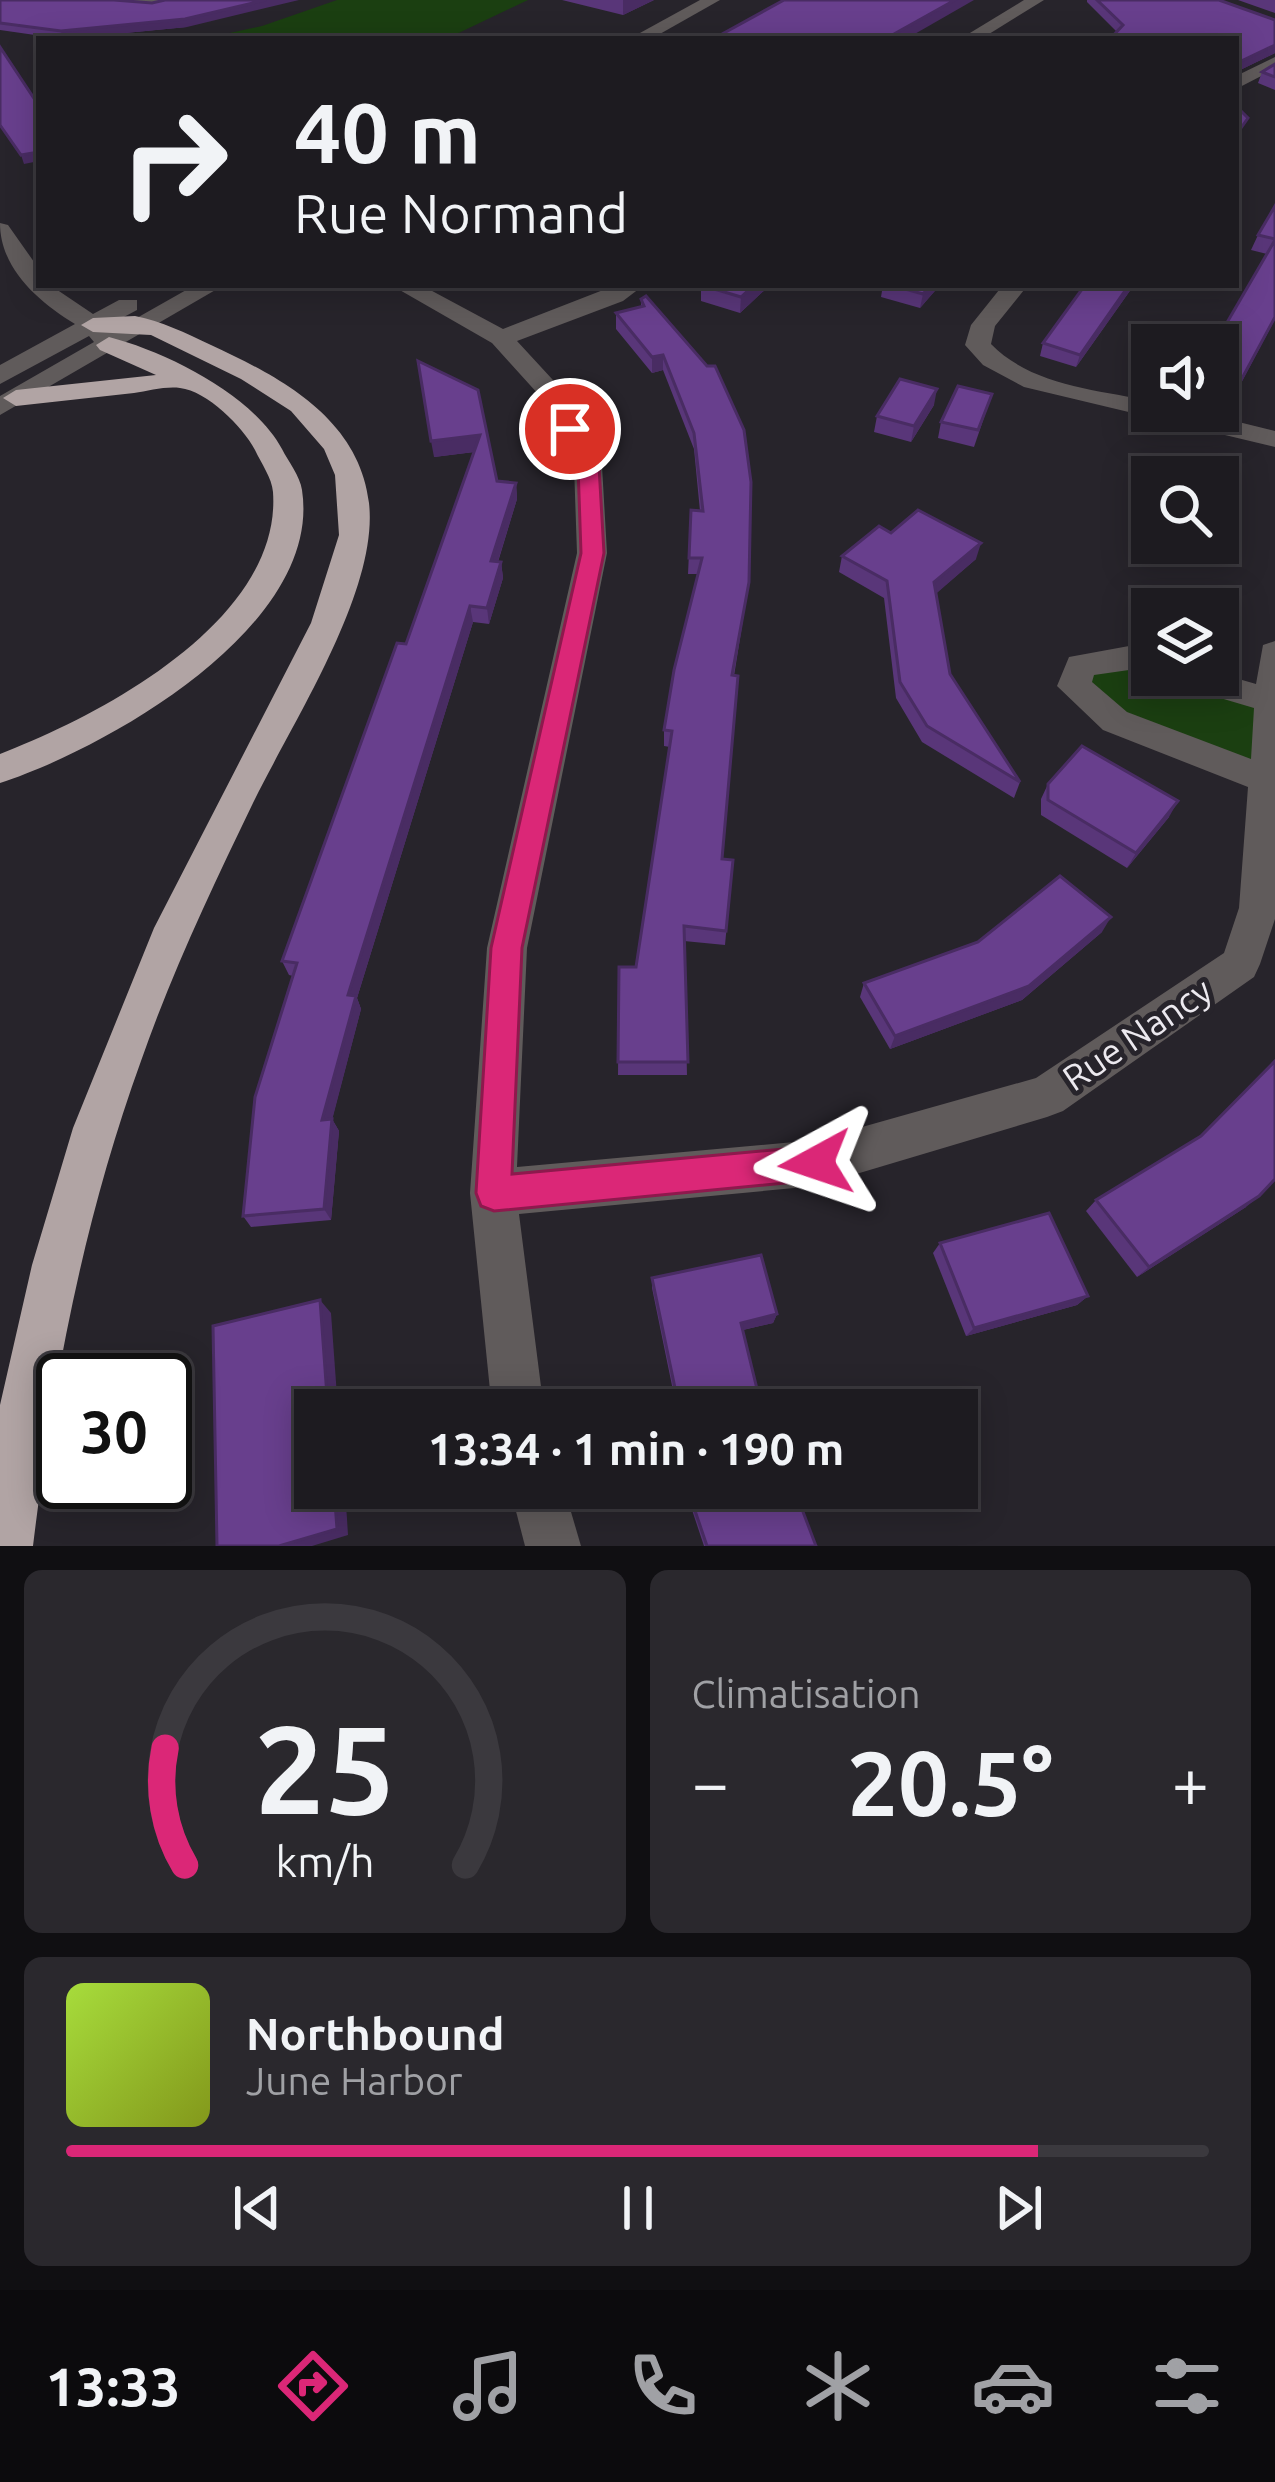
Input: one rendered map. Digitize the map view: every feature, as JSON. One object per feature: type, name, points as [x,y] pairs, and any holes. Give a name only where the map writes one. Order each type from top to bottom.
[{"type":"highway","points":[[5,1546],[29,1378],[51,1280],[104,1097],[175,926],[330,612],[355,526],[356,505],[346,464],[312,415],[262,378],[145,324]]},
{"type":"highway","points":[[0,769],[100,726],[176,678],[232,626],[275,560],[287,499],[272,451],[237,411],[101,335]]},
{"type":"highway","points":[[5,394],[185,380]]},
{"type":"street","points":[[118,0],[170,0]]},
{"type":"street","points":[[644,36],[712,0]]},
{"type":"street","points":[[974,36],[1036,0]]},
{"type":"street","points":[[1239,81],[1275,62]]},
{"type":"street","points":[[0,230],[36,281]]},
{"type":"street","points":[[41,288],[101,335],[145,324],[207,288]]},
{"type":"street","points":[[5,394],[101,335],[161,288]]},
{"type":"street","points":[[409,288],[501,338],[551,392],[588,466],[592,553],[506,948],[494,1193],[516,1389]]},
{"type":"street","points":[[501,338],[627,288]]},
{"type":"street","points":[[1014,288],[983,325],[978,345],[991,363],[1018,376],[1131,404]]},
{"type":"street","points":[[1239,430],[1275,439]]},
{"type":"street","name":"Rue Nancy","points":[[494,1193],[816,1163],[1047,1096],[1240,964],[1259,908],[1275,653]]},
{"type":"street","points":[[1131,659],[1081,665],[1074,686],[1114,721],[1265,779]]},
{"type":"street","points":[[1239,691],[1269,700]]},
{"type":"street","points":[[543,1509],[553,1546]]},
{"type":"green space","points":[[337,0],[528,0],[452,36],[216,36]]},
{"type":"green space","points":[[1081,665],[1131,665],[1131,696],[1239,696],[1239,691],[1269,700],[1265,779],[1115,721]]},
{"type":"building","points":[[0,0],[266,0],[185,19],[61,31],[0,23]]},
{"type":"building","points":[[784,0],[955,0],[890,36],[718,36]]},
{"type":"building","points":[[1097,0],[1219,0],[1275,20],[1275,45],[1239,62],[1239,36],[1113,36],[1123,25]]},
{"type":"building","points":[[0,47],[36,101],[36,152],[21,155],[0,125]]},
{"type":"building","points":[[1239,111],[1248,118],[1239,131]]},
{"type":"building","points":[[1275,206],[1275,239],[1258,235]]},
{"type":"building","points":[[1275,240],[1275,317],[1239,384],[1239,324],[1226,324]]},
{"type":"building","points":[[711,288],[751,288],[741,297]]},
{"type":"building","points":[[1083,288],[1127,288],[1080,355],[1043,343]]},
{"type":"building","points":[[646,296],[707,366],[715,366],[744,430],[751,482],[749,582],[732,675],[738,676],[722,859],[733,860],[726,931],[684,926],[688,1062],[618,1062],[619,967],[636,967],[672,731],[664,730],[702,558],[689,558],[691,510],[703,511],[694,433],[663,355],[652,357],[616,313],[644,306],[641,299]]},
{"type":"building","points":[[418,361],[478,390],[497,481],[516,483],[491,561],[501,562],[487,608],[470,606],[348,995],[356,996],[322,1120],[332,1119],[324,1209],[243,1216],[255,1097],[297,963],[282,961],[397,643],[406,644],[480,435],[431,441]]},
{"type":"building","points":[[900,379],[937,389],[914,426],[877,416]]},
{"type":"building","points":[[958,386],[992,394],[978,430],[941,422]]},
{"type":"building","points":[[918,510],[981,543],[934,582],[950,674],[1020,782],[927,726],[900,682],[887,581],[842,556],[879,526],[891,533]]},
{"type":"building","points":[[1082,746],[1178,801],[1136,853],[1048,800],[1048,784]]},
{"type":"building","points":[[1060,876],[1111,917],[1029,986],[895,1036],[864,983],[978,942]]},
{"type":"building","points":[[1275,1061],[1275,1179],[1259,1196],[1149,1267],[1096,1200],[1201,1136]]},
{"type":"building","points":[[1049,1213],[1088,1296],[974,1328],[940,1243]]},
{"type":"building","points":[[761,1255],[777,1314],[741,1323],[757,1389],[675,1389],[652,1278]]},
{"type":"building","points":[[320,1300],[326,1389],[294,1389],[294,1509],[336,1509],[337,1529],[279,1546],[217,1546],[213,1326]]},
{"type":"building","points":[[694,1509],[802,1509],[816,1546],[707,1546]]},
{"type":"route","points":[[570,429],[588,466],[592,553],[506,948],[494,1193],[816,1163]]}]
